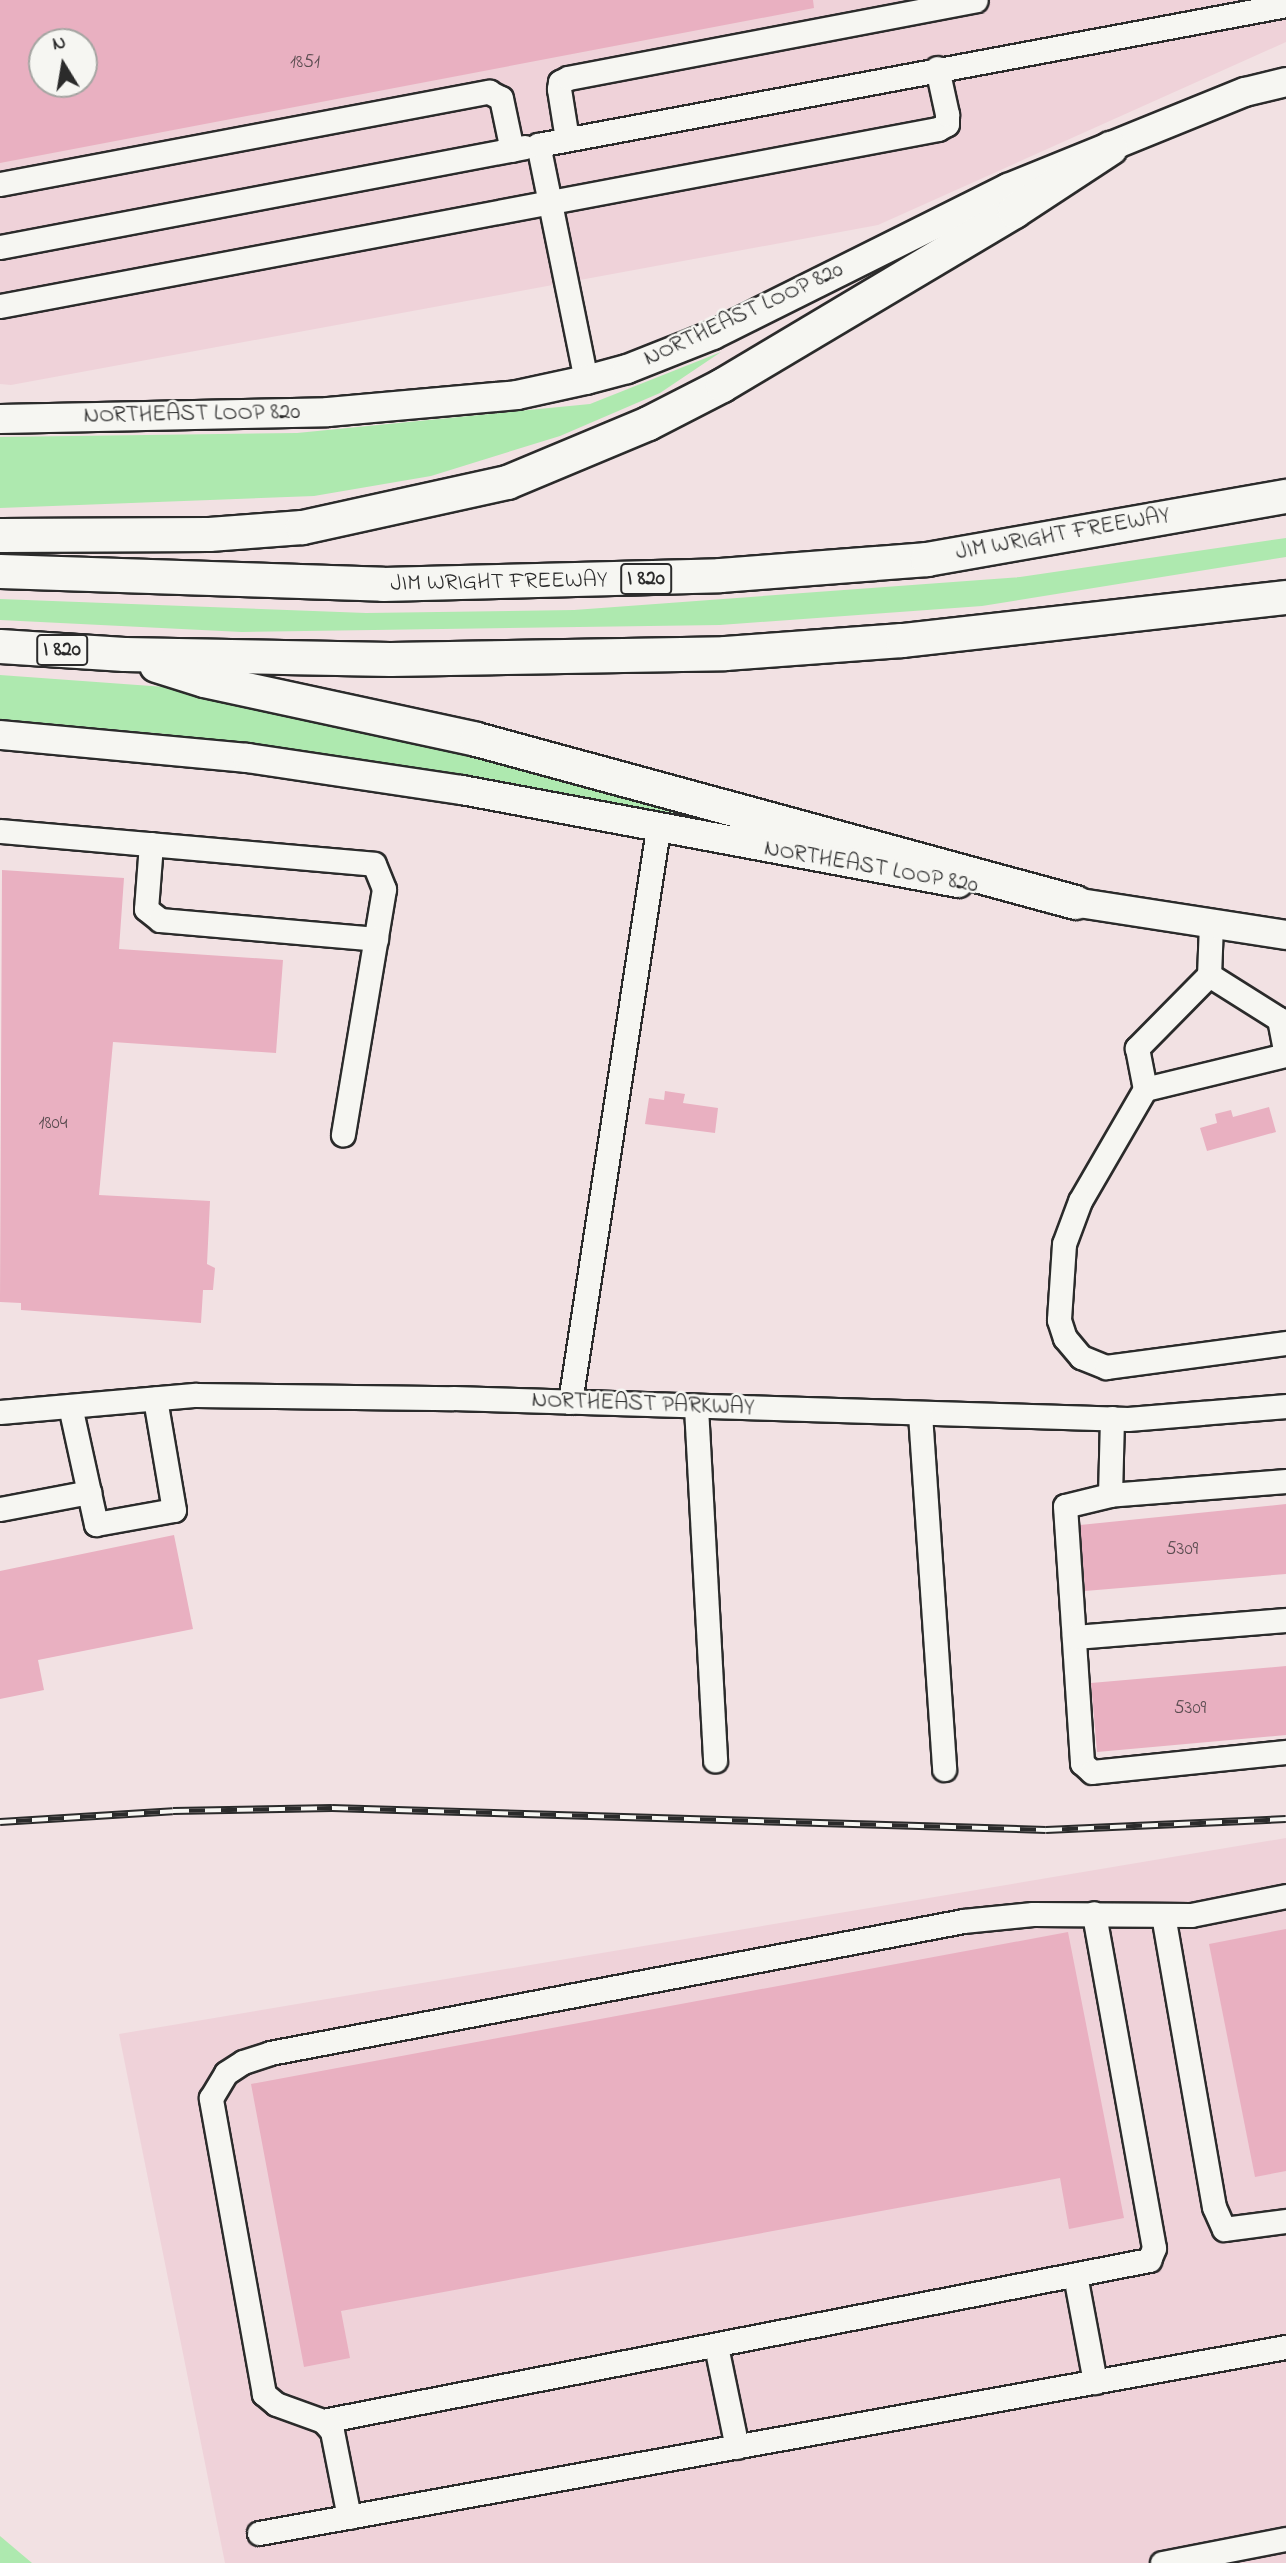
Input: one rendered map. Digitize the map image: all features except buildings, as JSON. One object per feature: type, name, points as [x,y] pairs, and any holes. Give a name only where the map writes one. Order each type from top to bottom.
[{"type":"highway","points":[[0,535],[209,534],[302,527],[508,482],[648,423],[722,385],[1014,211],[1110,148]]},
{"type":"highway","name":"JIM WRIGHT FREEWAY","points":[[0,571],[383,584],[720,575],[927,559],[1286,496]]},
{"type":"highway","name":"I 820","points":[[0,646],[124,654],[390,659],[725,653],[902,640],[1286,597]]},
{"type":"highway","points":[[124,654],[204,680],[476,739],[1075,902]]},
{"type":"main road","name":"NORTHEAST LOOP 820","points":[[0,419],[341,411],[517,395],[586,380],[627,369],[713,335],[1008,188],[1245,92],[1286,82]]},
{"type":"main road","name":"NORTHEAST LOOP 820","points":[[0,735],[260,760],[462,790],[829,862],[1286,935]]},
{"type":"street","points":[[567,139],[559,89],[560,82],[568,78],[976,0]]},
{"type":"street","points":[[0,247],[937,68],[1211,8],[1286,5]]},
{"type":"street","points":[[0,306],[937,130],[947,124],[947,114],[937,68]]},
{"type":"street","points":[[0,184],[489,92],[501,98],[512,150]]},
{"type":"street","points":[[538,145],[586,380]]},
{"type":"street","points":[[570,1402],[658,829]]},
{"type":"street","points":[[0,831],[374,864],[384,889],[343,1135]]},
{"type":"street","points":[[150,844],[146,909],[160,920],[376,939]]},
{"type":"street","points":[[1211,924],[1209,975],[1137,1048],[1145,1089],[1080,1201],[1064,1244],[1058,1282],[1059,1320],[1065,1339],[1081,1357],[1106,1367],[1286,1343]]},
{"type":"street","points":[[1145,1089],[1286,1055],[1279,1019],[1209,975]]},
{"type":"street","name":"NORTHEAST PARKWAY","points":[[0,1412],[196,1395],[570,1402],[1112,1418],[1286,1406]]},
{"type":"street","points":[[70,1406],[96,1524],[174,1510],[155,1399]]},
{"type":"street","points":[[696,1407],[715,1760]]},
{"type":"street","points":[[920,1414],[944,1769]]},
{"type":"street","points":[[1110,1495],[1112,1418]]},
{"type":"street","points":[[1286,1481],[1110,1495],[1065,1506],[1082,1763],[1092,1772],[1286,1752]]},
{"type":"street","points":[[0,1508],[89,1492]]},
{"type":"street","points":[[1074,1637],[1286,1620]]},
{"type":"street","points":[[349,2517],[332,2431],[323,2421],[276,2404],[264,2394],[211,2098],[226,2073],[243,2062],[270,2053],[963,1920],[1094,1913],[1191,1914],[1286,1896]]},
{"type":"street","points":[[323,2421],[1149,2260],[1154,2248],[1094,1913]]},
{"type":"street","points":[[1163,1915],[1214,2207],[1224,2229],[1286,2221]]},
{"type":"street","points":[[1075,2275],[1095,2382]]},
{"type":"street","points":[[716,2346],[737,2447]]},
{"type":"street","points":[[259,2533],[1286,2347]]},
{"type":"street","points":[[1162,2563],[1286,2539]]},
{"type":"shaded area","points":[[0,0],[1286,0],[1286,42],[878,225],[11,385],[0,384]]},
{"type":"shaded area","points":[[1286,1838],[1286,2563],[225,2563],[119,2034]]},
{"type":"green space","points":[[721,352],[660,393],[560,436],[431,476],[314,496],[0,508],[0,437],[297,433],[590,404]]},
{"type":"green space","points":[[1286,538],[1286,557],[982,606],[720,625],[242,632],[0,620],[0,599],[366,613],[574,610],[1020,577]]},
{"type":"green space","points":[[0,675],[165,687],[415,740],[735,830],[383,764],[165,734],[0,719]]},
{"type":"green space","points":[[0,2536],[32,2563],[0,2563]]},
{"type":"railway","points":[[0,1822],[173,1811],[332,1808],[1046,1830],[1286,1819]]}]
